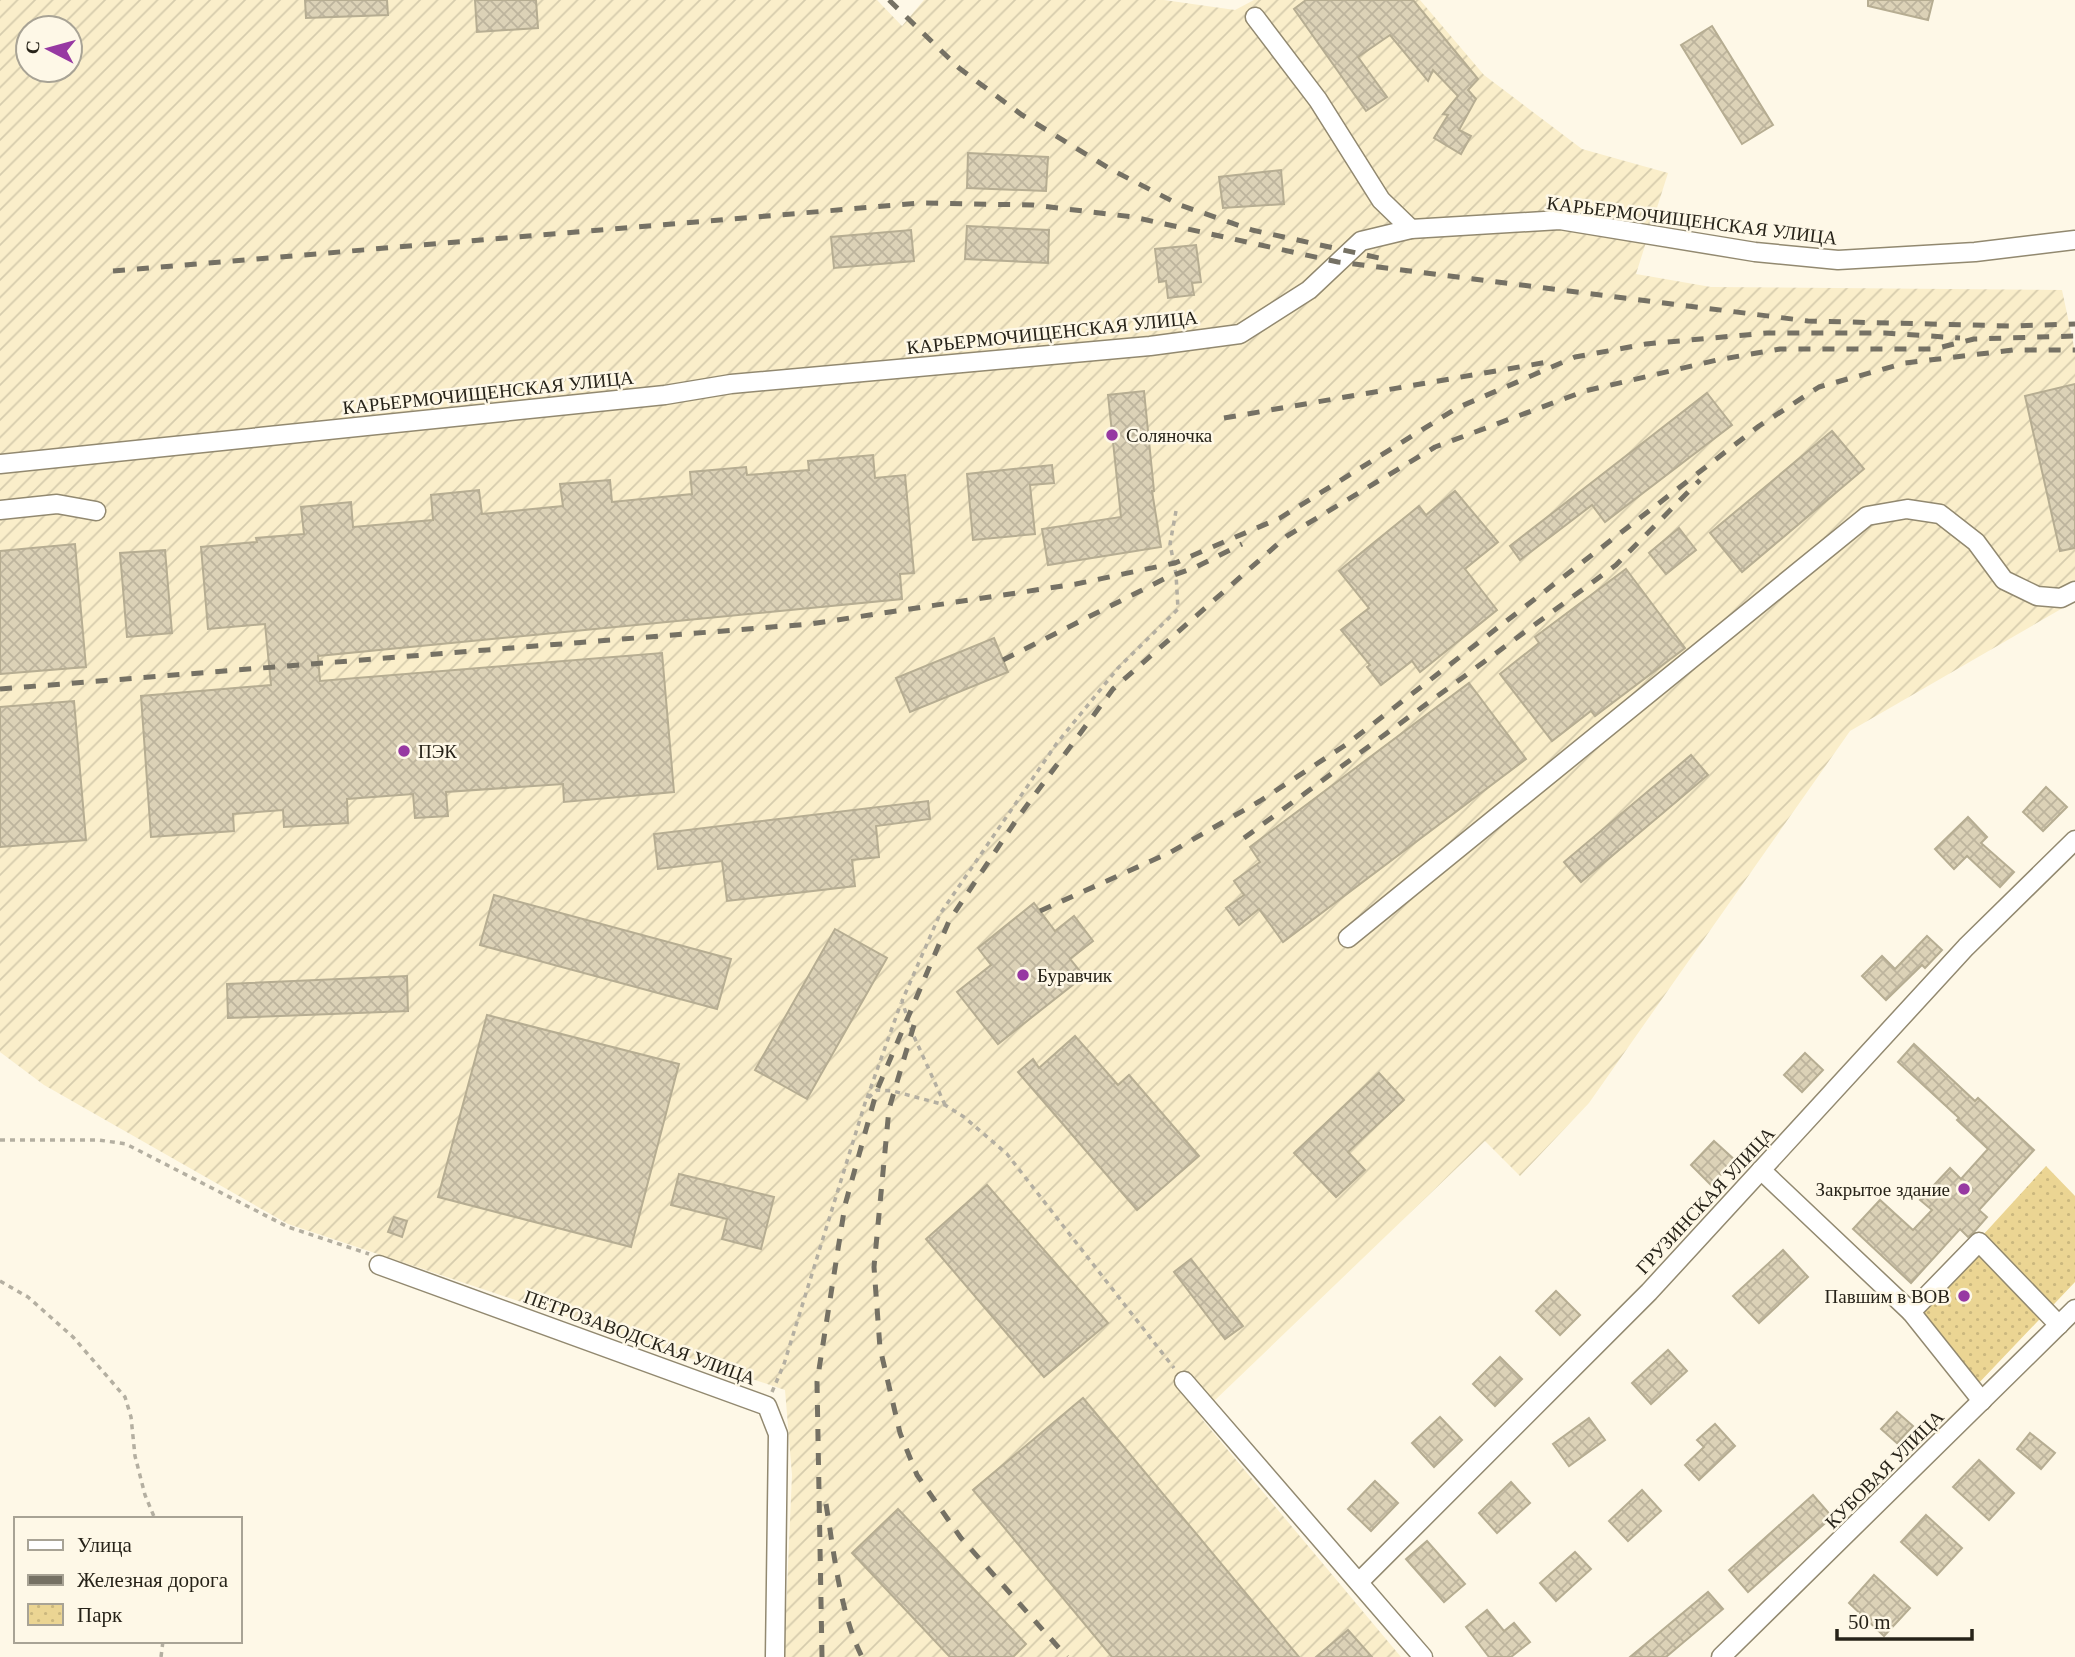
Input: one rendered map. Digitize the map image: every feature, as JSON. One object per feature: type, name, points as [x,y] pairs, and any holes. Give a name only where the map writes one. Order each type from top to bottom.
[{"type":"street","points":[[1255,17],[1318,100],[1381,200],[1411,229]]},
{"type":"street","name":"КАРЬЕРМОЧИЩЕНСКАЯ УЛИЦА","points":[[0,464],[665,395],[731,384],[1150,346],[1240,334],[1309,290],[1361,241],[1411,229],[1560,220],[1755,252],[1838,260],[1975,252],[2075,240]]},
{"type":"street","points":[[0,510],[57,504],[96,511]]},
{"type":"street","points":[[1348,938],[1867,516],[1907,509],[1940,514],[1976,542],[2004,579],[2036,596],[2061,598],[2075,591]]},
{"type":"street","name":"ГРУЗИНСКАЯ УЛИЦА","points":[[1359,1582],[1649,1292],[1966,947],[2075,840]]},
{"type":"street","points":[[1761,1171],[1911,1312],[1982,1401]]},
{"type":"street","points":[[1911,1312],[1979,1242],[2059,1325]]},
{"type":"street","name":"ПЕТРОЗАВОДСКАЯ УЛИЦА","points":[[376,1260],[767,1406],[778,1434],[775,1657]]},
{"type":"street","name":"КУБОВАЯ УЛИЦА","points":[[1721,1657],[2075,1309]]},
{"type":"street","points":[[1184,1381],[1423,1657]]},
{"type":"path","points":[[767,1406],[784,1364],[866,1100],[902,1001],[940,914],[1057,743],[1118,668],[1178,610],[1176,574],[1170,544],[1176,511]]},
{"type":"path","points":[[902,1001],[912,1032],[945,1105]]},
{"type":"path","points":[[866,1100],[877,1090],[893,1091],[945,1105],[964,1117],[1007,1154],[1184,1381]]},
{"type":"path","points":[[0,1140],[99,1140],[126,1144],[288,1227],[376,1260]]},
{"type":"path","points":[[0,1282],[28,1297],[73,1336],[125,1397],[131,1417],[135,1456],[145,1495],[154,1517]]},
{"type":"shaded area","points":[[0,0],[877,0],[902,26],[924,0],[1164,0],[1235,10],[1254,0],[1420,0],[1484,75],[1582,149],[1668,173],[1636,274],[1711,287],[2062,290],[2075,351],[2075,601],[1850,731],[1589,1103],[1520,1176],[1485,1141],[1213,1402],[1201,1418],[1401,1657],[784,1657],[792,1475],[785,1390],[288,1224],[44,1085],[0,1052]]},
{"type":"green space","points":[[2046,1166],[2075,1196],[2075,1282],[1976,1386],[1911,1305],[1983,1235]]},
{"type":"building","points":[[305,0],[387,0],[388,15],[306,18]]},
{"type":"building","points":[[475,0],[536,0],[538,28],[477,32]]},
{"type":"building","points":[[1306,0],[1413,0],[1478,79],[1468,90],[1476,99],[1459,130],[1471,136],[1461,154],[1434,138],[1448,115],[1443,114],[1458,96],[1433,70],[1428,81],[1390,35],[1358,57],[1387,97],[1366,111],[1294,9]]},
{"type":"building","points":[[1868,0],[1933,0],[1928,20],[1868,6]]},
{"type":"building","points":[[1712,26],[1773,125],[1742,144],[1681,45]]},
{"type":"building","points":[[968,153],[1048,157],[1046,191],[967,188]]},
{"type":"building","points":[[1281,170],[1284,204],[1223,208],[1219,177]]},
{"type":"building","points":[[967,226],[1049,230],[1048,263],[965,259]]},
{"type":"building","points":[[911,230],[914,261],[834,268],[831,237]]},
{"type":"building","points":[[1196,245],[1201,282],[1192,283],[1194,295],[1168,298],[1166,281],[1159,282],[1155,249]]},
{"type":"building","points":[[2075,384],[2075,548],[2060,551],[2025,396]]},
{"type":"building","points":[[1144,391],[1152,491],[1161,547],[1048,565],[1042,529],[1121,517],[1108,395]]},
{"type":"building","points":[[1707,393],[1732,425],[1605,522],[1592,505],[1520,560],[1510,546]]},
{"type":"building","points":[[1832,431],[1864,469],[1742,572],[1710,533]]},
{"type":"building","points":[[873,455],[875,478],[905,475],[914,573],[900,574],[902,599],[318,656],[320,681],[662,653],[674,792],[564,802],[563,784],[446,792],[448,816],[415,818],[413,794],[347,799],[348,823],[284,827],[283,810],[233,814],[234,831],[151,837],[141,696],[271,685],[265,624],[208,629],[201,547],[304,534],[301,507],[351,502],[353,527],[433,520],[431,495],[479,490],[482,514],[563,506],[560,484],[610,480],[612,502],[692,494],[690,472],[746,467],[747,475],[809,470],[808,461]]},
{"type":"building","points":[[1052,465],[1054,483],[1030,485],[1035,534],[973,540],[967,474]]},
{"type":"building","points":[[1455,491],[1498,542],[1465,569],[1497,610],[1420,672],[1412,661],[1381,685],[1367,667],[1370,665],[1341,630],[1369,608],[1339,571],[1419,506],[1426,515]]},
{"type":"building","points":[[1679,528],[1696,550],[1666,574],[1649,553]]},
{"type":"building","points":[[75,544],[86,667],[0,674],[0,551]]},
{"type":"building","points":[[165,550],[172,633],[127,637],[120,553]]},
{"type":"building","points":[[1626,569],[1685,648],[1595,716],[1591,711],[1552,741],[1500,674],[1539,643],[1535,637]]},
{"type":"building","points":[[994,638],[1008,672],[910,712],[896,678]]},
{"type":"building","points":[[1469,683],[1526,759],[1283,942],[1259,909],[1239,925],[1226,908],[1244,895],[1234,881],[1260,862],[1250,847]]},
{"type":"building","points":[[74,701],[86,840],[0,847],[0,707]]},
{"type":"building","points":[[1691,755],[1708,775],[1581,882],[1564,862]]},
{"type":"building","points":[[2046,787],[2067,807],[2043,831],[2023,812]]},
{"type":"building","points":[[928,801],[930,819],[876,826],[879,857],[852,860],[855,886],[727,901],[722,861],[658,869],[654,834]]},
{"type":"building","points":[[1968,817],[1987,837],[1981,843],[2014,872],[2000,887],[1967,856],[1954,869],[1935,849]]},
{"type":"building","points":[[494,895],[731,959],[717,1009],[480,945]]},
{"type":"building","points":[[1034,903],[1055,931],[1074,916],[1093,941],[1070,959],[1084,976],[998,1044],[957,992],[991,965],[978,948]]},
{"type":"building","points":[[835,929],[887,958],[807,1099],[755,1070]]},
{"type":"building","points":[[1927,936],[1942,950],[1925,968],[1922,965],[1886,1000],[1862,976],[1882,956],[1895,969]]},
{"type":"building","points":[[407,976],[408,1011],[228,1018],[227,984]]},
{"type":"building","points":[[487,1015],[679,1064],[631,1247],[438,1197]]},
{"type":"building","points":[[1075,1036],[1118,1085],[1129,1075],[1199,1156],[1137,1210],[1018,1072],[1033,1059],[1039,1068]]},
{"type":"building","name":"Закрытое здание","points":[[1914,1044],[1975,1101],[1978,1098],[2034,1150],[1979,1210],[1987,1217],[1973,1233],[1968,1237],[1960,1229],[1911,1283],[1853,1229],[1880,1200],[1913,1230],[1932,1210],[1920,1200],[1950,1168],[1961,1179],[1988,1149],[1957,1120],[1959,1118],[1898,1062]]},
{"type":"building","points":[[1805,1053],[1823,1070],[1802,1092],[1784,1075]]},
{"type":"building","points":[[1379,1073],[1404,1100],[1348,1152],[1365,1170],[1336,1197],[1294,1153]]},
{"type":"building","points":[[1714,1141],[1735,1160],[1711,1185],[1691,1165]]},
{"type":"building","points":[[679,1174],[774,1197],[761,1249],[722,1239],[727,1219],[671,1205]]},
{"type":"building","points":[[987,1185],[1108,1323],[1044,1377],[926,1239]]},
{"type":"building","points":[[394,1217],[407,1221],[402,1237],[388,1232]]},
{"type":"building","points":[[1783,1250],[1808,1277],[1759,1323],[1733,1296]]},
{"type":"building","points":[[1191,1259],[1243,1326],[1225,1339],[1174,1272]]},
{"type":"building","points":[[1556,1291],[1580,1315],[1560,1335],[1536,1311]]},
{"type":"building","points":[[1668,1350],[1687,1371],[1651,1404],[1632,1383]]},
{"type":"building","points":[[1500,1357],[1522,1379],[1495,1406],[1473,1384]]},
{"type":"building","points":[[1083,1398],[1299,1657],[1112,1657],[973,1490]]},
{"type":"building","points":[[1897,1412],[1913,1426],[1897,1443],[1881,1429]]},
{"type":"building","points":[[1440,1417],[1462,1440],[1434,1467],[1412,1443]]},
{"type":"building","points":[[1589,1418],[1605,1440],[1569,1466],[1553,1444]]},
{"type":"building","points":[[1715,1424],[1735,1446],[1699,1480],[1685,1465],[1704,1447],[1697,1440]]},
{"type":"building","points":[[2030,1433],[2055,1453],[2041,1469],[2017,1449]]},
{"type":"building","points":[[1979,1460],[2014,1493],[1989,1520],[1953,1487]]},
{"type":"building","points":[[1375,1481],[1398,1503],[1371,1531],[1348,1509]]},
{"type":"building","points":[[1511,1482],[1530,1503],[1497,1533],[1479,1513]]},
{"type":"building","points":[[1642,1490],[1661,1511],[1628,1541],[1609,1521]]},
{"type":"building","points":[[1813,1495],[1832,1517],[1748,1592],[1729,1570]]},
{"type":"building","points":[[898,1509],[1026,1644],[1013,1657],[950,1657],[852,1553]]},
{"type":"building","points":[[1926,1515],[1962,1548],[1937,1575],[1901,1542]]},
{"type":"building","points":[[1427,1541],[1465,1584],[1444,1602],[1406,1559]]},
{"type":"building","points":[[1575,1552],[1591,1569],[1556,1601],[1540,1583]]},
{"type":"building","points":[[1874,1575],[1910,1608],[1884,1636],[1849,1603]]},
{"type":"building","points":[[1708,1592],[1723,1609],[1666,1657],[1630,1657]]},
{"type":"building","points":[[1487,1610],[1504,1631],[1514,1623],[1530,1642],[1511,1657],[1489,1657],[1466,1627]]},
{"type":"building","points":[[1348,1630],[1372,1657],[1316,1657]]},
{"type":"railway","points":[[889,0],[959,68],[1022,115],[1112,170],[1180,205],[1252,230],[1384,259]]},
{"type":"railway","points":[[113,271],[921,203],[1033,205],[1133,217],[1338,262],[1808,321],[2012,326],[2075,324]]},
{"type":"railway","points":[[0,689],[810,624],[1076,584],[1175,563],[1280,518],[1457,408],[1575,357],[1646,344],[1767,333],[1885,333],[1960,338]]},
{"type":"railway","points":[[822,1657],[817,1382],[845,1205],[877,1090],[949,921],[1019,816],[1113,689],[1287,536],[1435,447],[1585,391],[1717,360],[1780,349],[1934,349],[1974,339],[2075,336]]},
{"type":"railway","points":[[1040,911],[1171,852],[1260,801],[1347,744],[1759,426],[1819,387],[1905,363],[2013,350],[2075,350]]},
{"type":"railway","points":[[1224,418],[1548,362]]},
{"type":"railway","points":[[1244,838],[1616,565],[1700,480]]},
{"type":"railway","points":[[1003,660],[1166,578],[1196,567],[1242,544]]},
{"type":"railway","points":[[914,1025],[889,1109],[874,1267],[880,1348],[900,1433],[917,1475],[961,1538],[1067,1657]]},
{"type":"railway","points":[[826,1504],[843,1602],[862,1657]]},
{"type":"place","name":"Соляночка","points":[[1112,435]]},
{"type":"place","name":"ПЭК","points":[[404,751]]},
{"type":"place","name":"Буравчик","points":[[1023,975]]},
{"type":"place","name":"Закрытое здание","points":[[1964,1189]]},
{"type":"place","name":"Павшим в ВОВ","points":[[1964,1296]]}]
